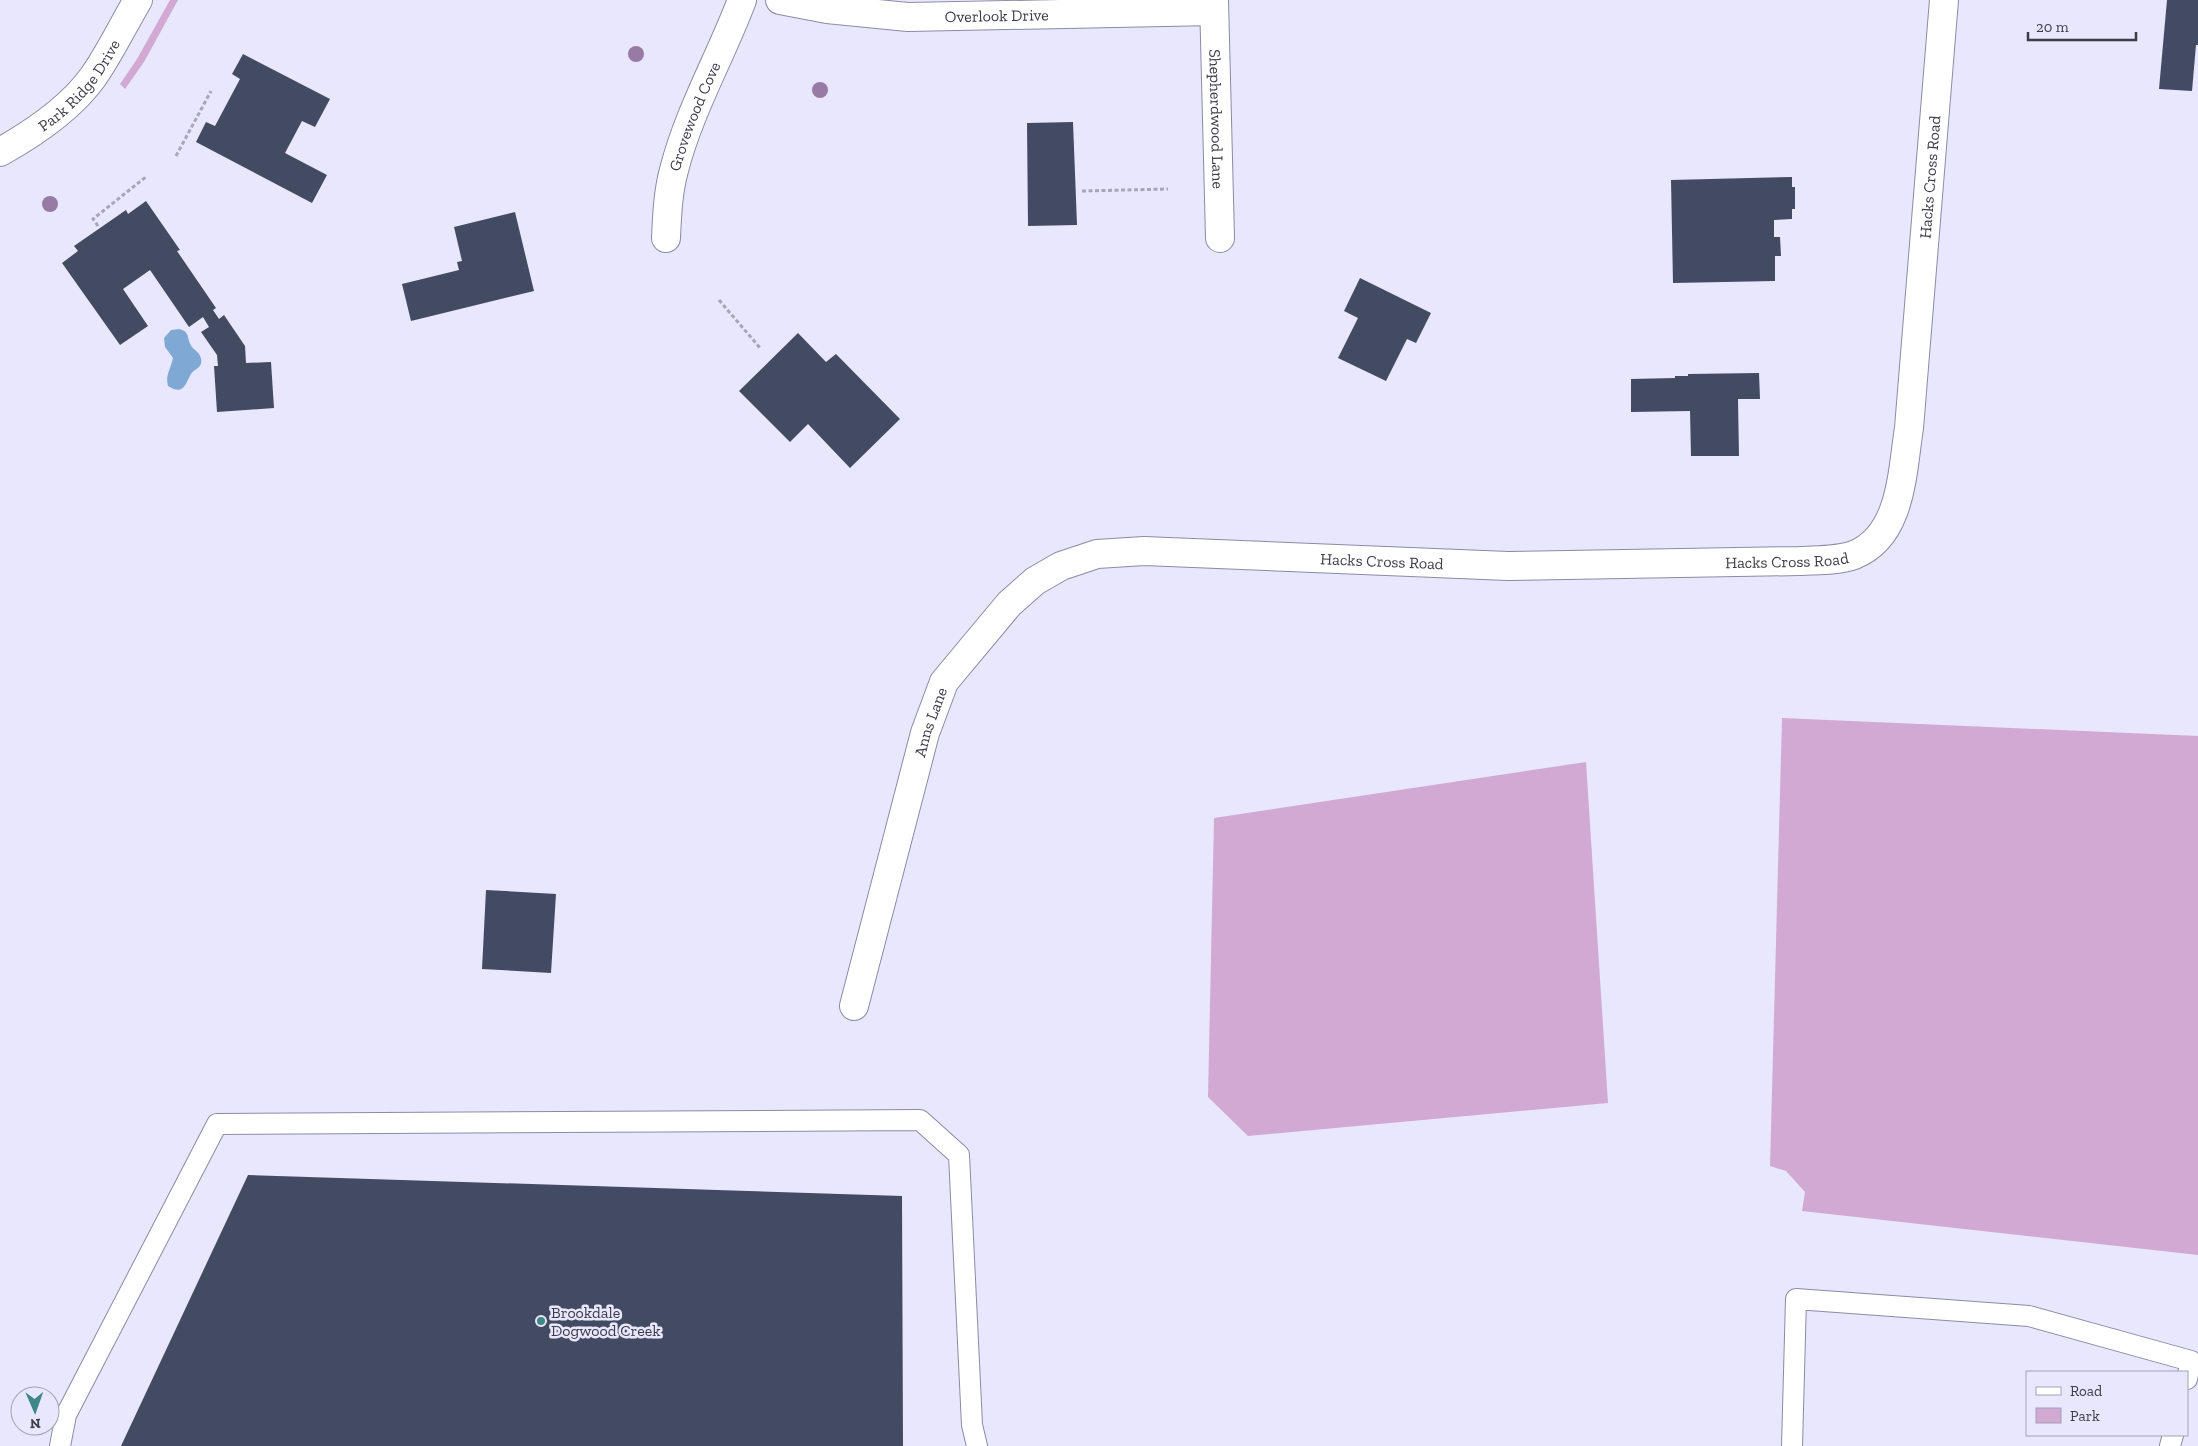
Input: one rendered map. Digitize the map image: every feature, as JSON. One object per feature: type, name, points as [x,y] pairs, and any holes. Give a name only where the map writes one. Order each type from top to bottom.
[{"type":"street","name":"Park Ridge Drive","points":[[0,152],[26,137],[70,103],[93,77],[138,0]]},
{"type":"street","name":"Grovewood Cove","points":[[666,238],[668,204],[674,170],[688,128],[742,0]]},
{"type":"street","name":"Overlook Drive","points":[[780,0],[835,10],[908,17],[1214,6]]},
{"type":"street","name":"Hacks Cross Road","points":[[1144,552],[1508,566],[1834,559],[1852,555],[1872,545],[1886,528],[1900,490],[1909,428],[1944,0]]},
{"type":"street","name":"Shepherdwood Lane","points":[[1214,6],[1220,238]]},
{"type":"street","name":"Anns Lane","points":[[854,1006],[925,732],[944,682],[1009,604],[1035,581],[1061,566],[1097,554],[1144,552]]},
{"type":"lane","points":[[60,1446],[66,1415],[217,1124],[920,1120],[959,1155],[972,1425],[977,1446]]},
{"type":"lane","points":[[1792,1446],[1796,1299],[2028,1316],[2191,1361],[2188,1374]]},
{"type":"path","points":[[176,156],[210,90]]},
{"type":"path","points":[[98,226],[92,219],[147,176]]},
{"type":"path","points":[[1082,191],[1168,189]]},
{"type":"path","points":[[719,300],[760,349]]},
{"type":"green space","points":[[170,0],[178,0],[144,62],[125,89],[120,84],[137,59]]},
{"type":"green space","points":[[1782,718],[2198,736],[2198,1255],[1802,1211],[1805,1192],[1786,1171],[1770,1166]]},
{"type":"green space","points":[[1586,762],[1608,1103],[1248,1136],[1208,1097],[1214,818]]},
{"type":"water","points":[[179,329],[187,334],[190,344],[200,355],[201,364],[191,374],[183,388],[178,390],[168,386],[168,375],[173,358],[165,347],[164,338],[171,330]]},
{"type":"building","points":[[2167,0],[2198,0],[2198,45],[2196,45],[2192,91],[2159,89]]},
{"type":"building","points":[[243,54],[330,99],[315,127],[302,121],[285,153],[327,175],[312,203],[196,142],[206,122],[215,126],[240,79],[232,74]]},
{"type":"building","points":[[1073,122],[1077,225],[1028,226],[1027,123]]},
{"type":"building","points":[[1792,177],[1792,187],[1795,187],[1795,209],[1792,209],[1792,219],[1774,220],[1774,237],[1780,237],[1781,256],[1775,256],[1775,281],[1673,283],[1671,180]]},
{"type":"building","points":[[146,201],[180,250],[177,251],[216,308],[213,310],[219,319],[224,315],[245,346],[246,363],[271,362],[274,408],[217,412],[214,366],[218,366],[217,355],[201,332],[209,327],[203,317],[189,327],[150,270],[123,289],[148,326],[120,345],[62,263],[78,251],[74,246],[126,210],[128,214]]},
{"type":"building","points":[[515,212],[534,291],[411,321],[402,284],[459,270],[457,262],[462,261],[454,227]]},
{"type":"building","points":[[1360,278],[1431,313],[1416,343],[1407,339],[1386,381],[1338,358],[1358,318],[1344,311]]},
{"type":"building","points":[[798,333],[826,362],[836,354],[900,419],[850,468],[808,424],[790,442],[739,391]]},
{"type":"building","points":[[1759,373],[1760,399],[1738,399],[1739,456],[1691,456],[1690,411],[1631,412],[1631,379],[1675,378],[1675,376],[1688,376],[1688,374]]},
{"type":"building","points":[[486,890],[556,894],[551,973],[482,969]]},
{"type":"building","name":"Brookdale Dogwood Creek","points":[[248,1175],[902,1196],[903,1446],[121,1446]]},
{"type":"place","name":"Brookdale Dogwood Creek","points":[[541,1321]]}]
